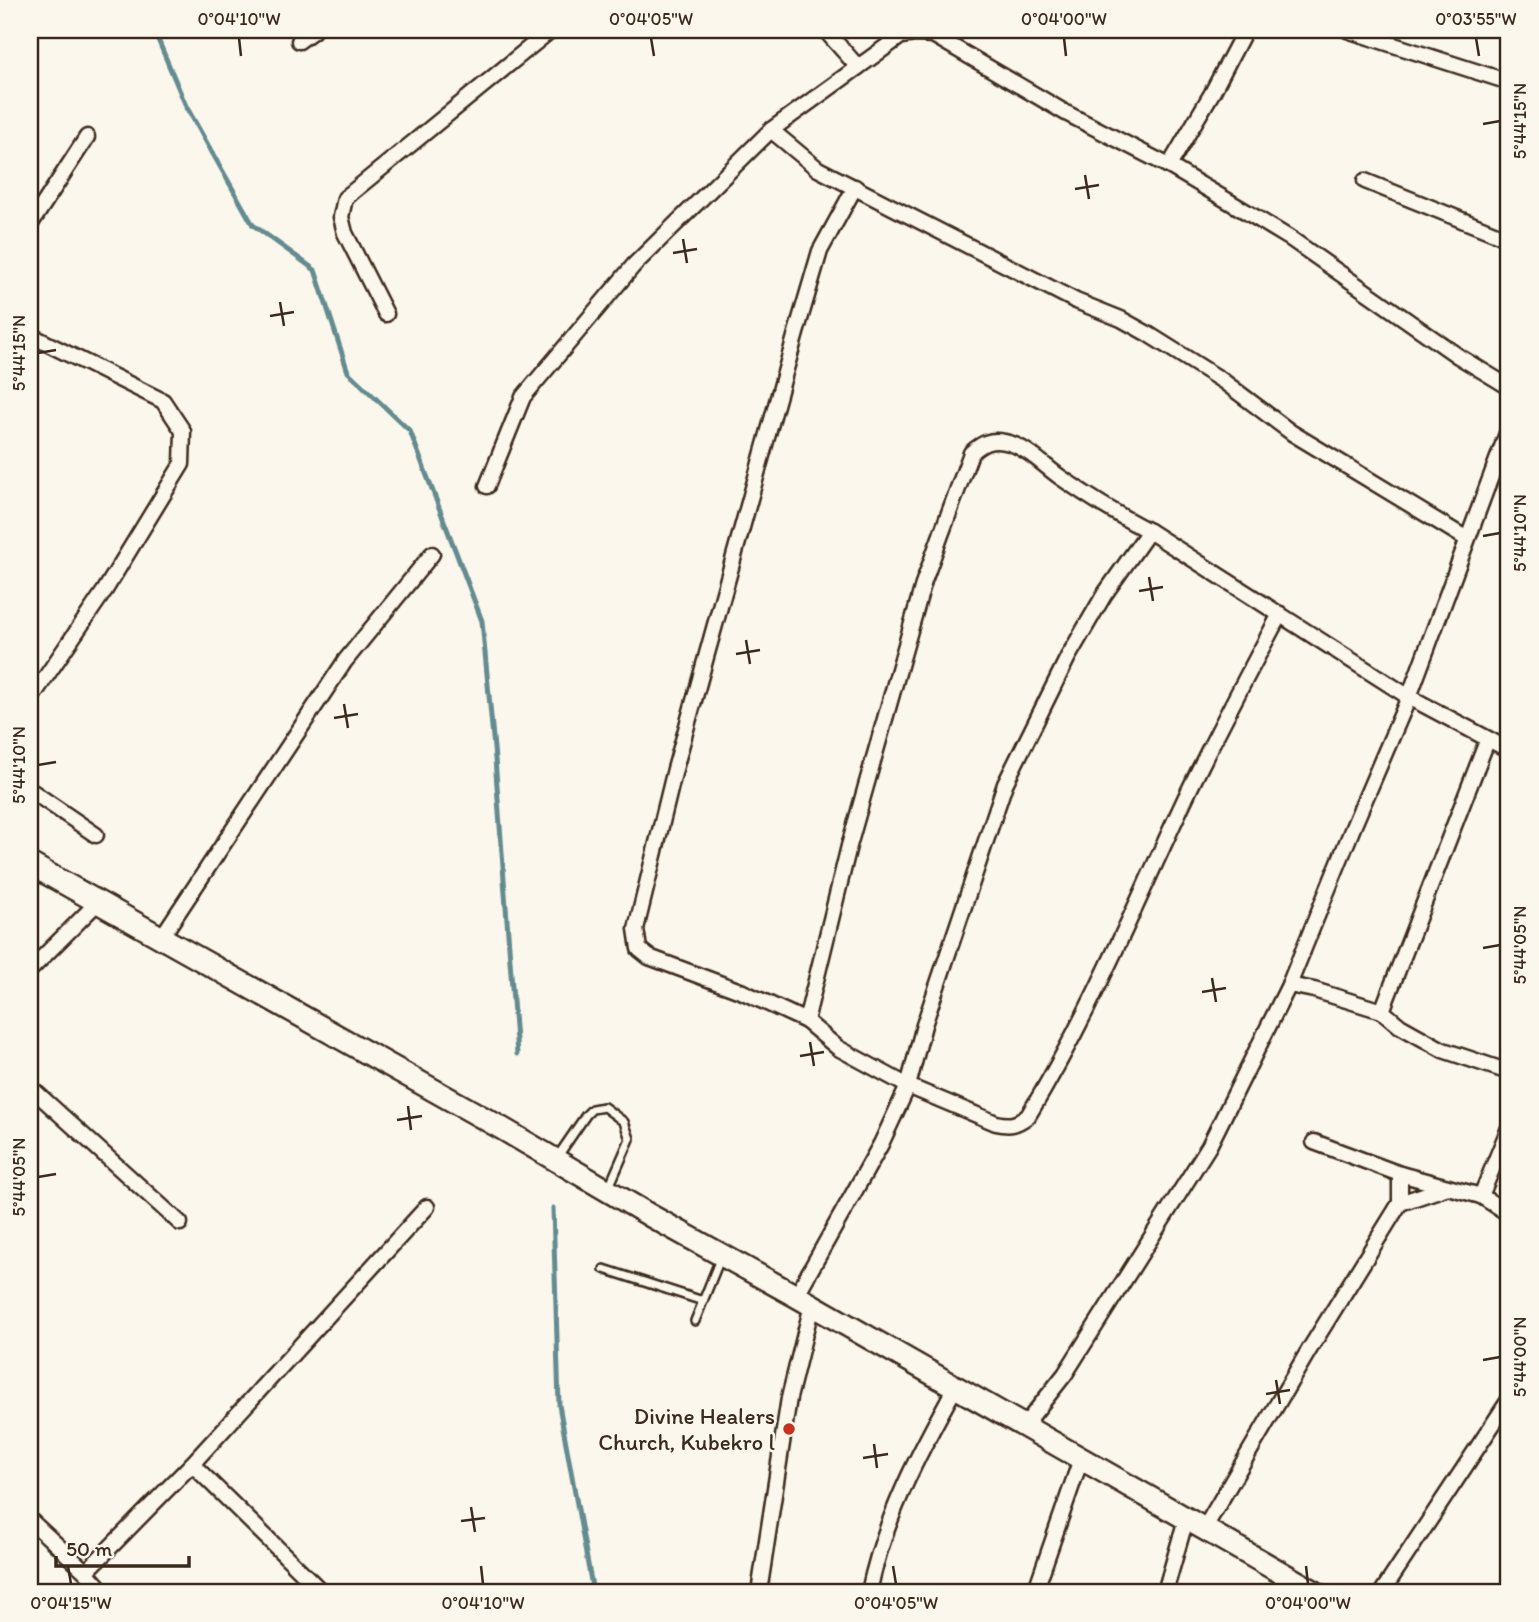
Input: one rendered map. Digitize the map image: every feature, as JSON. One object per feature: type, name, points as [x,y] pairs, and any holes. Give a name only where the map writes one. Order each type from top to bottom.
[{"type":"main road","points":[[30,864],[1315,1592]]},
{"type":"street","points":[[299,41],[314,30]]},
{"type":"street","points":[[386,314],[345,233],[341,217],[345,198],[551,30]]},
{"type":"street","points":[[825,30],[858,67]]},
{"type":"street","points":[[1169,166],[1245,30]]},
{"type":"street","points":[[1347,30],[1509,82]]},
{"type":"street","points":[[487,486],[523,397],[634,265],[771,130],[901,36],[915,34],[933,35],[1066,113],[1169,166],[1291,239],[1458,356],[1509,387]]},
{"type":"street","points":[[771,130],[818,169],[1076,301],[1121,319],[1223,382],[1292,433],[1467,539]]},
{"type":"street","points":[[30,225],[87,137]]},
{"type":"street","points":[[1366,181],[1509,239]]},
{"type":"street","points":[[855,187],[820,251],[796,333],[675,769],[636,929],[639,949],[649,957],[743,992],[806,1021],[838,1048],[908,1086],[1011,1126],[1028,1116],[1056,1071],[1185,800],[1280,614]]},
{"type":"street","points":[[30,335],[163,401],[183,431],[182,464],[105,590],[30,700]]},
{"type":"street","points":[[1024,1426],[1065,1374],[1209,1146],[1289,985],[1409,697],[1509,428]]},
{"type":"street","points":[[806,1021],[849,846],[924,581],[971,453],[980,444],[990,440],[1008,442],[1028,452],[1112,513],[1149,531],[1409,697],[1509,751]]},
{"type":"street","points":[[759,1592],[804,1301],[908,1086],[924,1025],[1005,784],[1068,657],[1104,595],[1149,531]]},
{"type":"street","points":[[161,938],[345,661],[432,554]]},
{"type":"street","points":[[1382,1011],[1487,741]]},
{"type":"street","points":[[30,790],[96,835]]},
{"type":"street","points":[[30,970],[98,902]]},
{"type":"street","points":[[1289,985],[1382,1011],[1399,1026],[1443,1050],[1509,1072]]},
{"type":"street","points":[[30,1087],[180,1223]]},
{"type":"street","points":[[1481,1196],[1509,1128]]},
{"type":"street","points":[[1314,1142],[1400,1174],[1481,1196],[1509,1214]]},
{"type":"street","points":[[1165,1592],[1195,1524],[1401,1203],[1400,1174]]},
{"type":"street","points":[[1401,1203],[1445,1188]]},
{"type":"street","points":[[86,1572],[192,1464],[427,1207]]},
{"type":"street","points":[[869,1592],[892,1515],[925,1442],[955,1388]]},
{"type":"street","points":[[1382,1592],[1509,1400]]},
{"type":"street","points":[[1035,1592],[1081,1459]]},
{"type":"street","points":[[192,1464],[322,1592]]},
{"type":"street","points":[[30,1520],[104,1592]]},
{"type":"lane","points":[[556,1160],[592,1109],[604,1107],[614,1112],[624,1122],[630,1139],[607,1190]]},
{"type":"lane","points":[[695,1321],[722,1255]]},
{"type":"lane","points":[[604,1269],[703,1301]]},
{"type":"waterway","points":[[154,30],[186,106],[253,225],[315,270],[348,372],[410,431],[482,621],[517,1054]]},
{"type":"waterway","points":[[553,1208],[559,1405],[593,1592]]},
{"type":"place","name":"Divine Healers Church, Kubekro l","points":[[789,1429]]}]
